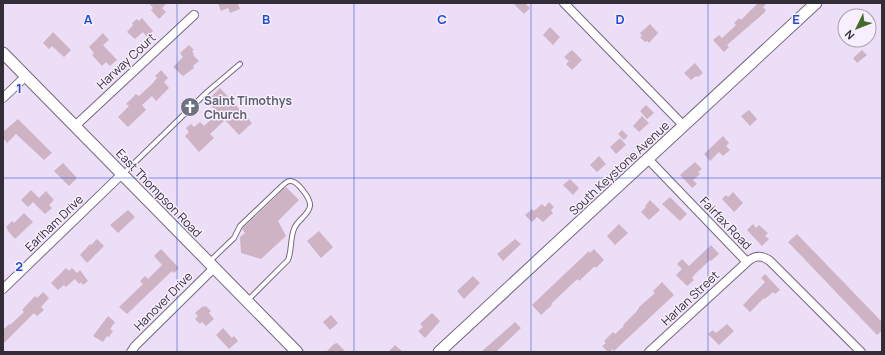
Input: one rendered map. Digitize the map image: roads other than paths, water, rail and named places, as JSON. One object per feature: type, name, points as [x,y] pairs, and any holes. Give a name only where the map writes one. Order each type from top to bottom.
[{"type":"main road","name":"South Keystone Avenue","points":[[439,352],[816,3]]},
{"type":"main road","name":"East Thompson Road","points":[[3,52],[297,352]]},
{"type":"street","points":[[564,3],[684,126]]},
{"type":"street","name":"Harway Court","points":[[75,126],[194,15]]},
{"type":"street","points":[[3,98],[26,76]]},
{"type":"street","name":"Fairfax Road","points":[[648,159],[747,262],[756,256],[770,260],[861,352]]},
{"type":"street","name":"Earlham Drive","points":[[3,289],[122,174]]},
{"type":"street","name":"Harlan Street","points":[[649,352],[747,262]]},
{"type":"street","name":"Hanover Drive","points":[[131,352],[211,265]]},
{"type":"lane","points":[[122,174],[207,92],[240,64]]},
{"type":"lane","points":[[211,265],[231,242],[240,226],[282,186],[290,181],[294,182],[301,188],[308,198],[310,208],[298,221],[294,228],[291,252],[288,260],[247,301]]},
{"type":"place","name":"Saint Timothys Church","points":[[190,107]]}]
